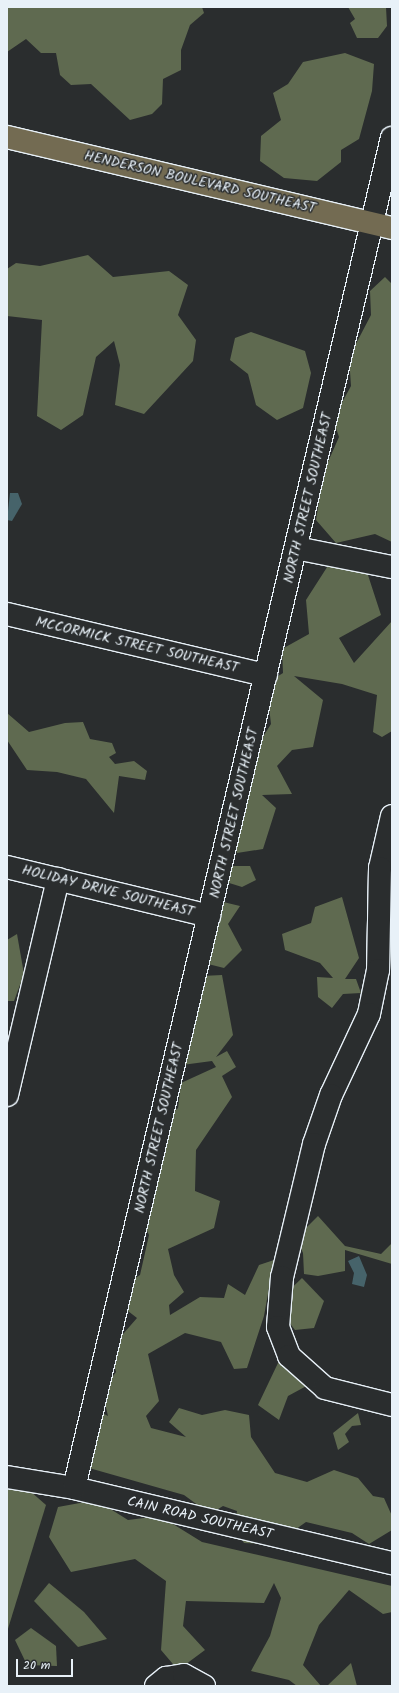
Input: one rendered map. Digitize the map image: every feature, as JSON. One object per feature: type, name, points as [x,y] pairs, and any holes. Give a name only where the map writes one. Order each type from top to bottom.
[{"type":"main road","name":"HENDERSON BOULEVARD SOUTHEAST","points":[[7,137],[383,225]]},
{"type":"street","name":"NORTH STREET SOUTHEAST","points":[[74,1488],[296,548],[383,225],[392,138]]},
{"type":"street","points":[[296,548],[392,567]]},
{"type":"street","name":"MCCORMICK STREET SOUTHEAST","points":[[7,614],[266,675]]},
{"type":"street","points":[[392,816],[380,868],[378,970],[369,1014],[331,1095],[314,1144],[282,1277],[278,1327],[289,1356],[325,1388],[392,1405]]},
{"type":"street","name":"HOLIDAY DRIVE SOUTHEAST","points":[[7,867],[209,916]]},
{"type":"street","points":[[7,1095],[58,879]]},
{"type":"street","name":"CAIN ROAD SOUTHEAST","points":[[7,1477],[74,1488],[392,1563]]},
{"type":"street","points":[[156,1686],[166,1678],[184,1675],[204,1686]]},
{"type":"green space","points":[[7,7],[202,7],[204,13],[190,25],[181,50],[181,70],[163,79],[162,104],[152,114],[130,120],[91,84],[71,85],[60,75],[56,53],[41,53],[26,39],[7,52]]},
{"type":"green space","points":[[348,7],[386,7],[387,26],[378,38],[357,38],[350,23],[355,19]]},
{"type":"green space","points":[[345,53],[374,64],[372,91],[359,139],[341,150],[341,162],[317,181],[284,178],[260,161],[261,136],[281,120],[273,93],[288,84],[303,62]]},
{"type":"green space","points":[[88,255],[113,277],[169,271],[188,285],[178,315],[196,340],[193,361],[144,414],[115,405],[120,365],[114,341],[96,357],[83,415],[61,430],[37,416],[42,320],[7,316],[7,269],[16,263],[40,266]]},
{"type":"green space","points":[[385,277],[392,284],[392,542],[375,534],[336,543],[316,520],[324,471],[339,437],[333,419],[351,386],[349,357],[371,315],[370,291]]},
{"type":"green space","points":[[251,332],[305,351],[311,373],[303,408],[277,420],[256,405],[248,374],[230,360],[235,338]]},
{"type":"green space","points":[[331,561],[366,569],[381,615],[339,638],[354,663],[392,621],[392,731],[382,737],[373,732],[377,695],[342,684],[294,676],[323,700],[313,747],[292,750],[277,766],[292,794],[262,795],[276,808],[263,849],[237,853],[232,839],[249,759],[271,724],[269,707],[256,690],[283,673],[282,649],[309,634],[306,600]]},
{"type":"green space","points":[[7,713],[29,732],[65,723],[83,722],[90,739],[112,743],[116,753],[109,757],[115,764],[134,761],[147,771],[145,780],[119,776],[114,813],[86,779],[57,772],[27,770],[7,740]]},
{"type":"green space","points":[[232,866],[250,866],[256,880],[242,887],[226,882]]},
{"type":"green space","points":[[342,897],[359,958],[345,979],[356,979],[361,993],[343,994],[332,1008],[318,997],[317,977],[333,978],[320,963],[285,950],[282,934],[311,923],[315,907]]},
{"type":"green space","points":[[215,900],[240,906],[228,924],[242,950],[224,968],[200,962]]},
{"type":"green space","points":[[17,934],[24,974],[14,1001],[7,1001],[7,940]]},
{"type":"green space","points":[[222,975],[233,1035],[216,1057],[227,1051],[236,1067],[222,1076],[232,1097],[196,1150],[195,1191],[220,1201],[214,1228],[168,1249],[174,1275],[184,1292],[169,1305],[170,1315],[200,1297],[224,1298],[228,1284],[245,1295],[259,1265],[274,1260],[264,1316],[247,1368],[234,1369],[221,1342],[185,1333],[148,1354],[159,1401],[146,1416],[151,1428],[186,1437],[169,1422],[179,1408],[202,1415],[225,1410],[249,1415],[251,1437],[275,1473],[307,1482],[334,1470],[358,1478],[373,1496],[384,1498],[392,1516],[392,1530],[369,1544],[352,1533],[306,1522],[275,1544],[244,1543],[234,1527],[237,1511],[223,1506],[210,1514],[184,1495],[89,1468],[94,1409],[108,1416],[102,1391],[116,1372],[110,1349],[137,1318],[128,1311],[120,1288],[140,1275],[149,1235],[139,1213],[162,1122],[178,1108],[181,1083],[216,1067],[212,1061],[182,1065],[202,976]]},
{"type":"green space","points":[[318,1216],[345,1246],[381,1254],[392,1243],[392,1264],[345,1250],[345,1271],[318,1276],[304,1274],[303,1253],[296,1238]]},
{"type":"green space","points":[[302,1278],[324,1301],[314,1328],[295,1330],[275,1304]]},
{"type":"green space","points":[[295,1356],[312,1383],[288,1396],[279,1420],[258,1405],[278,1363]]},
{"type":"green space","points":[[358,1413],[361,1425],[352,1426],[345,1434],[349,1442],[338,1450],[333,1433]]},
{"type":"green space","points":[[7,1485],[30,1491],[46,1505],[7,1632]]},
{"type":"green space","points":[[96,1500],[128,1520],[160,1516],[202,1542],[392,1586],[392,1612],[383,1614],[349,1590],[319,1625],[303,1665],[321,1686],[297,1686],[289,1680],[251,1671],[270,1636],[281,1598],[274,1583],[264,1603],[186,1601],[183,1626],[205,1650],[178,1670],[161,1650],[166,1581],[135,1559],[71,1572],[49,1537],[58,1507]]},
{"type":"green space","points":[[49,1583],[84,1612],[107,1639],[78,1647],[34,1601]]},
{"type":"green space","points":[[31,1628],[56,1646],[57,1666],[27,1665],[15,1640]]},
{"type":"green space","points":[[351,1663],[357,1686],[327,1686]]},
{"type":"water","points":[[10,493],[18,493],[22,504],[12,521],[7,520]]},
{"type":"water","points":[[359,1256],[367,1275],[364,1287],[352,1284],[354,1273],[348,1261]]}]
